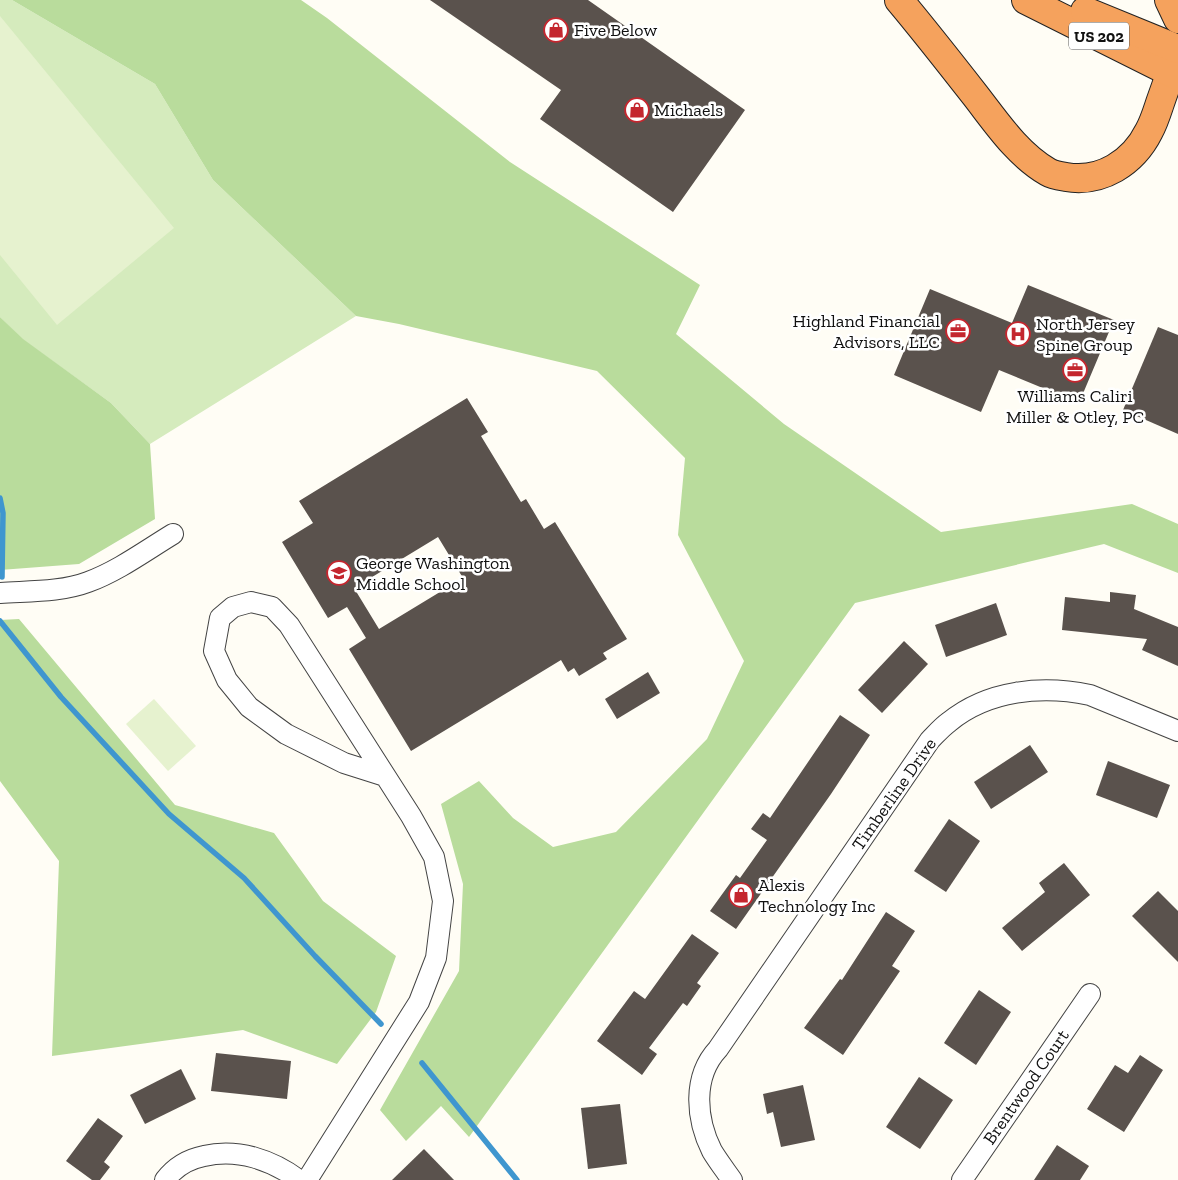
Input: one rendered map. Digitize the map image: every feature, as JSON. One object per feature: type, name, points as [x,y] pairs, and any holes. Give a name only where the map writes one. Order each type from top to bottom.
[{"type":"highway","points":[[899,0],[998,125],[1022,152],[1049,173],[1077,179],[1091,178],[1122,164],[1149,132],[1176,62],[1058,0]]},
{"type":"highway","name":"US 202","points":[[1026,0],[1176,62]]},
{"type":"highway","points":[[1169,0],[1178,4]]},
{"type":"highway","points":[[1169,0],[1178,19]]},
{"type":"street","points":[[0,593],[60,589],[87,583],[110,572],[172,534]]},
{"type":"street","points":[[307,1180],[419,1002],[436,958],[443,901],[434,857],[386,776],[289,625],[272,607],[251,602],[233,607],[220,618],[214,651],[227,680],[249,707],[286,734],[344,763],[386,776]]},
{"type":"street","name":"Timberline Drive","points":[[732,1180],[712,1152],[704,1130],[699,1109],[699,1088],[704,1069],[930,740],[949,722],[972,707],[989,699],[1017,692],[1048,690],[1079,692],[1090,695],[1178,731]]},
{"type":"street","name":"Brentwood Court","points":[[962,1180],[1090,994]]},
{"type":"street","points":[[166,1180],[184,1163],[216,1153],[230,1153],[253,1157],[276,1165],[299,1180]]},
{"type":"green space","points":[[0,0],[12,0],[155,84],[213,180],[356,316],[150,444],[111,403],[22,339],[0,317]]},
{"type":"green space","points":[[12,0],[301,0],[327,18],[510,162],[700,285],[676,334],[784,424],[941,532],[1132,504],[1178,524],[1178,573],[1104,544],[855,603],[469,1137],[441,1106],[406,1141],[380,1110],[459,971],[463,884],[441,804],[479,781],[513,818],[553,847],[616,832],[707,739],[744,661],[678,535],[685,458],[597,371],[399,324],[356,316],[213,180],[155,84]]},
{"type":"green space","points":[[0,16],[174,228],[57,325],[0,255]]},
{"type":"green space","points":[[0,317],[23,339],[111,403],[150,444],[155,519],[79,564],[0,570]]},
{"type":"green space","points":[[19,619],[175,805],[274,833],[323,901],[396,956],[376,1012],[337,1064],[243,1030],[52,1056],[59,861],[0,781],[0,620]]},
{"type":"green space","points":[[154,699],[196,746],[168,771],[126,724]]},
{"type":"building","points":[[430,0],[588,0],[745,110],[673,212],[540,119],[561,90]]},
{"type":"building","points":[[1028,285],[1114,320],[1079,403],[999,370],[981,412],[894,375],[930,289],[1012,323]]},
{"type":"building","points":[[1158,327],[1178,335],[1178,434],[1123,410]]},
{"type":"building","name":"George Washington Middle School","points":[[467,398],[488,432],[481,436],[521,502],[526,499],[544,529],[555,522],[627,639],[603,653],[607,659],[579,676],[574,668],[568,672],[561,660],[411,751],[349,649],[366,638],[347,607],[328,618],[282,542],[313,523],[299,501]],"holes":[[[438,537],[463,578],[379,629],[354,588]]]},
{"type":"building","points":[[1110,592],[1136,595],[1134,609],[1178,627],[1178,666],[1142,650],[1147,639],[1062,630],[1065,597],[1110,602]]},
{"type":"building","points":[[996,603],[1007,635],[946,657],[935,625]]},
{"type":"building","points":[[904,641],[928,664],[882,713],[858,690]]},
{"type":"building","points":[[648,672],[660,693],[617,719],[605,699]]},
{"type":"building","points":[[840,715],[870,735],[736,929],[710,911],[736,875],[740,878],[767,840],[751,829],[763,813],[770,818]]},
{"type":"building","points":[[1030,745],[1048,772],[991,809],[974,782]]},
{"type":"building","points":[[1108,761],[1170,785],[1157,818],[1096,795]]},
{"type":"building","points":[[949,819],[980,841],[946,892],[914,871]]},
{"type":"building","points":[[1064,863],[1090,895],[1022,951],[1002,928],[1045,892],[1039,883]]},
{"type":"building","points":[[1158,891],[1178,911],[1178,962],[1132,916]]},
{"type":"building","points":[[886,912],[915,931],[892,966],[900,971],[843,1055],[804,1028],[840,979],[842,980]]},
{"type":"building","points":[[692,934],[719,953],[697,983],[701,986],[687,1006],[683,1003],[649,1048],[657,1054],[642,1075],[597,1041],[634,991],[645,999]]},
{"type":"building","points":[[979,990],[1011,1012],[976,1065],[944,1043]]},
{"type":"building","points":[[216,1053],[291,1061],[287,1099],[211,1091]]},
{"type":"building","points":[[1140,1055],[1163,1070],[1124,1132],[1087,1109],[1115,1065],[1128,1073]]},
{"type":"building","points":[[181,1069],[196,1099],[145,1124],[130,1095]]},
{"type":"building","points":[[919,1077],[953,1100],[920,1149],[886,1127]]},
{"type":"building","points":[[803,1085],[815,1140],[781,1147],[773,1112],[767,1114],[763,1094]]},
{"type":"building","points":[[620,1104],[627,1164],[588,1169],[581,1108]]},
{"type":"building","points":[[98,1118],[123,1136],[104,1162],[110,1167],[100,1180],[92,1180],[66,1161]]},
{"type":"building","points":[[1057,1145],[1089,1166],[1080,1180],[1034,1180]]},
{"type":"building","points":[[424,1149],[454,1180],[392,1180]]},
{"type":"waterway","points":[[0,498],[3,513],[2,577]]},
{"type":"waterway","points":[[0,621],[61,697],[169,814],[244,878],[315,956],[381,1024]]},
{"type":"waterway","points":[[422,1063],[517,1180]]},
{"type":"place","name":"Five Below","points":[[556,30]]},
{"type":"place","name":"Michaels","points":[[637,110]]},
{"type":"place","name":"Highland Financial Advisors, LLC","points":[[958,331]]},
{"type":"place","name":"North Jersey Spine Group","points":[[1018,334]]},
{"type":"place","name":"Williams Caliri Miller & Otley, PC","points":[[1075,370]]},
{"type":"place","name":"George Washington Middle School","points":[[339,573]]},
{"type":"place","name":"Alexis Technology Inc","points":[[741,895]]}]
